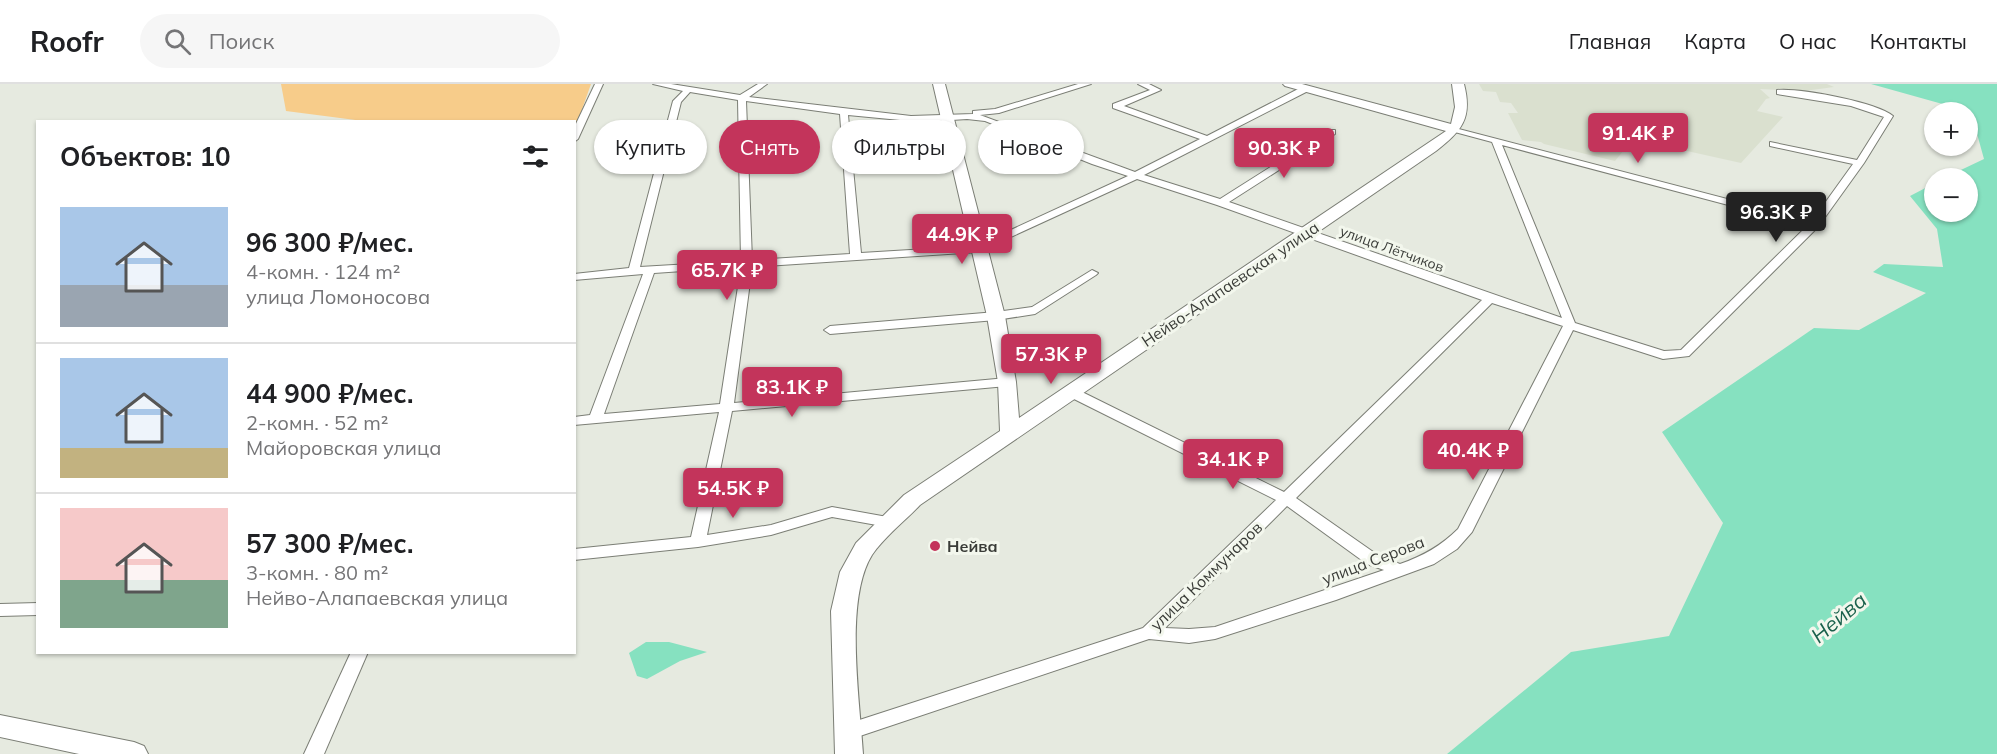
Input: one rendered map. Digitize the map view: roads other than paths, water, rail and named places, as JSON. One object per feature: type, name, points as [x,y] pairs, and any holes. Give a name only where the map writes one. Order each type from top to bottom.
[{"type":"main road","points":[[939,84],[996,316],[1007,382],[1010,434]]},
{"type":"main road","points":[[1289,84],[1454,129],[1459,118],[1458,84]]},
{"type":"main road","name":"Нейво-Алапаевская улица","points":[[849,754],[843,611],[852,572],[864,549],[888,522],[912,500],[1431,148],[1454,129]]},
{"type":"main road","points":[[0,726],[134,754]]},
{"type":"street","points":[[576,135],[599,84]]},
{"type":"street","name":"улица Лётчиков","points":[[657,84],[742,99],[920,120],[969,114],[1002,124],[1135,176],[1306,232],[1490,299],[1663,355],[1685,353],[1814,225]]},
{"type":"street","points":[[698,542],[726,409],[747,265],[742,99],[763,84]]},
{"type":"street","points":[[969,114],[996,111],[1087,84]]},
{"type":"street","points":[[1142,84],[1157,90],[1116,106],[1207,139]]},
{"type":"street","points":[[576,277],[978,249],[1135,176],[1305,89]]},
{"type":"street","points":[[634,271],[677,101],[688,90]]},
{"type":"street","points":[[1454,129],[1814,225],[1859,164],[1889,117],[1881,112],[1780,92]]},
{"type":"street","points":[[844,112],[856,258]]},
{"type":"street","points":[[1221,203],[1332,132]]},
{"type":"street","points":[[1496,141],[1570,324]]},
{"type":"street","points":[[1773,144],[1859,164]]},
{"type":"street","points":[[596,420],[649,272]]},
{"type":"street","points":[[830,330],[996,316],[1035,310],[1092,273]]},
{"type":"street","name":"улица Коммунаров","points":[[848,732],[1149,633],[1490,299]]},
{"type":"street","name":"улица Серова","points":[[1149,633],[1189,636],[1215,633],[1346,590],[1433,557],[1451,545],[1464,532],[1570,324]]},
{"type":"street","points":[[576,421],[1007,382]]},
{"type":"street","points":[[1073,393],[1287,499],[1373,560],[1397,569]]},
{"type":"street","points":[[576,555],[698,542],[771,530],[832,512],[888,522]]},
{"type":"street","points":[[0,610],[36,609]]},
{"type":"street","points":[[314,754],[359,654]]},
{"type":"water","points":[[1871,84],[1997,84],[1997,754],[1447,754],[1571,652],[1669,636],[1723,523],[1662,432],[1814,328],[1859,330],[1926,293],[1873,272],[1884,264],[1943,267],[1937,229],[1931,222],[1978,222],[1978,168],[1965,168],[1984,159],[1978,137],[1978,102],[1935,102]]},
{"type":"water","points":[[1924,189],[1924,213],[1910,196]]},
{"type":"water","points":[[646,642],[669,642],[707,652],[680,661],[647,679],[637,676],[629,653]]},
{"type":"place","name":"Нейва","points":[[935,546]]}]
